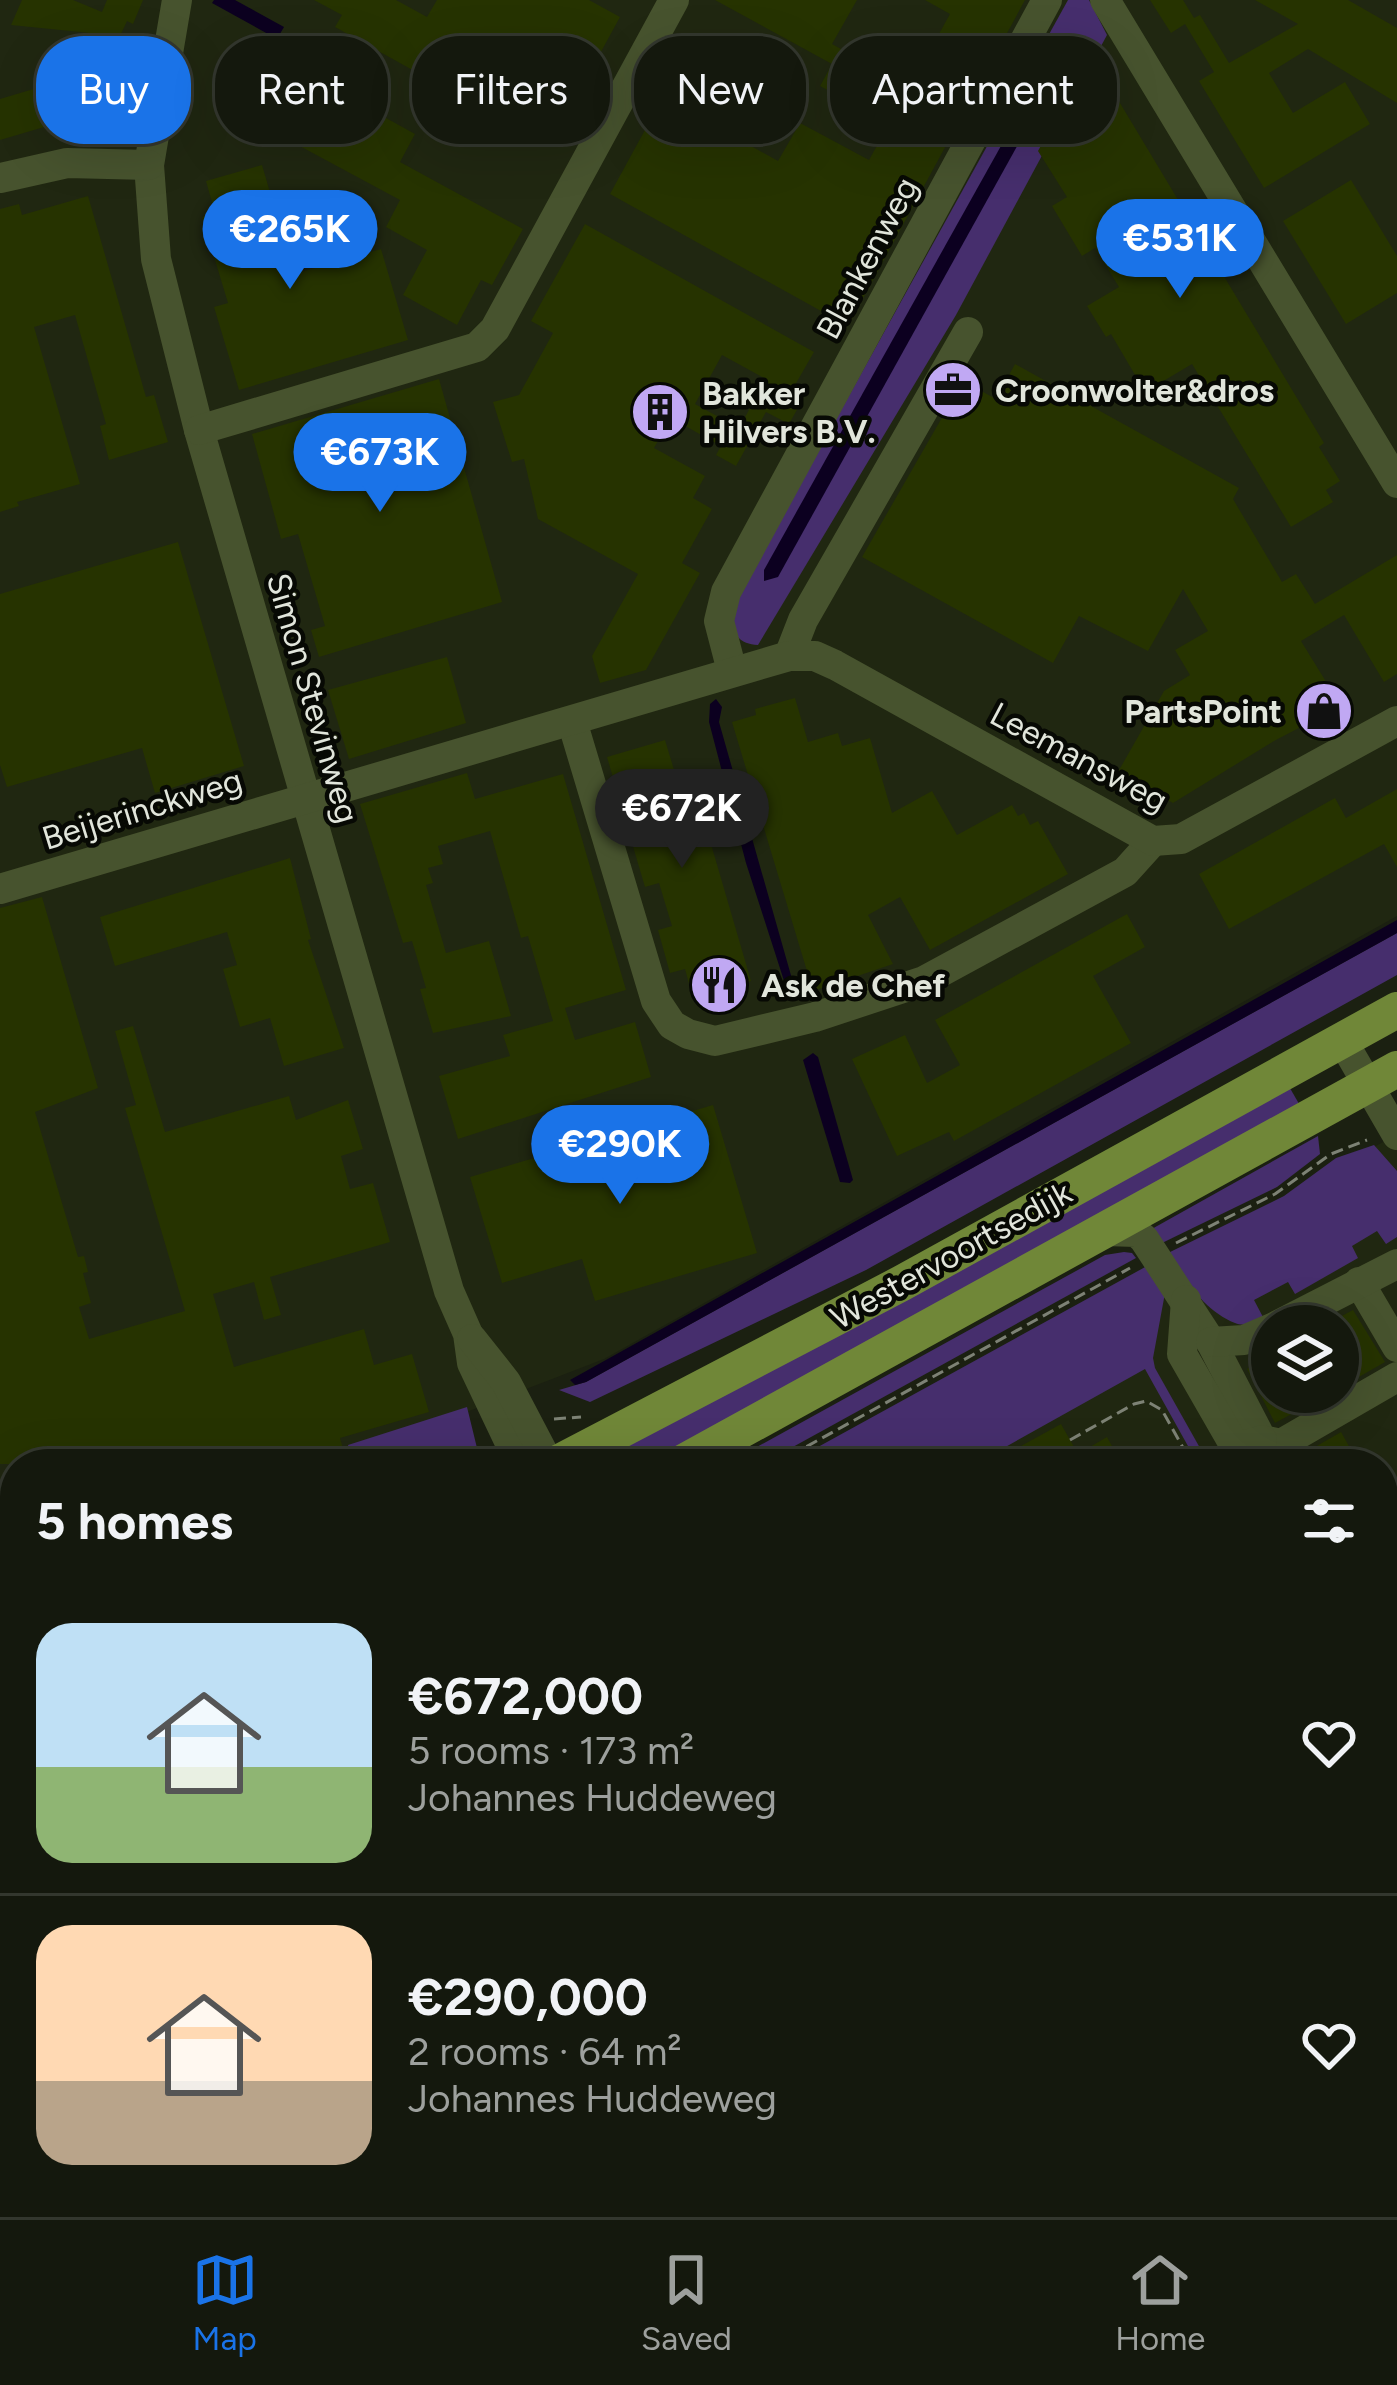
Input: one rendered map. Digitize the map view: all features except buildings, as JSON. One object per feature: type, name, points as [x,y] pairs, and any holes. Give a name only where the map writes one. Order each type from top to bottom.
[{"type":"main road","name":"Westervoortsedijk","points":[[582,1449],[881,1294],[1397,1010]]},
{"type":"main road","name":"Westervoortsedijk","points":[[707,1449],[1383,1077]]},
{"type":"street","name":"Simon Stevinweg","points":[[177,0],[149,165],[156,259],[199,430],[449,1292],[468,1334],[506,1382],[544,1449]]},
{"type":"street","points":[[199,430],[477,347],[495,329],[674,0]]},
{"type":"street","name":"Blankenweg","points":[[732,671],[719,621],[726,592],[1047,0]]},
{"type":"street","points":[[1105,0],[1397,483]]},
{"type":"street","points":[[0,178],[67,163],[149,165]]},
{"type":"street","points":[[789,656],[803,620],[968,332]]},
{"type":"street","name":"Leemansweg","points":[[732,671],[789,656],[815,656],[1153,841],[1181,839],[1397,721]]},
{"type":"street","points":[[304,797],[572,722],[732,671]]},
{"type":"street","points":[[572,722],[656,1001],[672,1025],[715,1041],[815,1017],[924,981],[1125,872],[1153,841]]},
{"type":"street","name":"Beijerinckweg","points":[[0,889],[304,797]]},
{"type":"street","points":[[1342,1040],[1383,1077],[1394,1130]]},
{"type":"street","points":[[1105,1232],[1136,1232],[1154,1255],[1211,1342],[1262,1440]]},
{"type":"street","points":[[1316,1305],[1397,1264]]},
{"type":"street","points":[[1359,1282],[1397,1346]]},
{"type":"street","points":[[1186,1300],[1182,1354],[1236,1448],[1262,1440],[1281,1444],[1397,1377]]},
{"type":"street","name":"Simon Stevinweg","points":[[468,1334],[472,1363],[513,1449]]},
{"type":"street","points":[[1211,1342],[1251,1337]]},
{"type":"path","points":[[802,1449],[1154,1255],[1275,1194],[1314,1164],[1394,1130]]},
{"type":"path","points":[[1070,1440],[1134,1403],[1152,1402],[1162,1410],[1184,1449]]},
{"type":"shaded area","points":[[0,0],[1397,0],[1397,916],[604,1359],[370,1449],[0,1449]]},
{"type":"shaded area","points":[[235,0],[284,27],[279,36],[272,36],[212,3]]},
{"type":"shaded area","points":[[1068,0],[1089,0],[1107,35],[1106,36],[1048,36]]},
{"type":"shaded area","points":[[988,144],[1048,144],[956,315],[758,645],[736,635],[738,596]]},
{"type":"shaded area","points":[[1002,144],[1018,144],[778,577],[764,581],[764,570]]},
{"type":"shaded area","points":[[716,699],[722,707],[719,722],[794,986],[786,987],[746,863],[709,722],[710,704]]},
{"type":"shaded area","points":[[1397,920],[1397,933],[586,1382],[575,1385],[570,1380]]},
{"type":"shaded area","points":[[1397,933],[1397,975],[866,1270],[590,1402],[559,1390],[586,1382]]},
{"type":"shaded area","points":[[813,1053],[818,1057],[853,1180],[850,1183],[840,1182],[803,1060]]},
{"type":"shaded area","points":[[1287,1083],[1302,1109],[683,1449],[619,1449]]},
{"type":"shaded area","points":[[1397,1134],[1397,1449],[824,1449]]},
{"type":"shaded area","points":[[1318,1136],[1320,1154],[1277,1187],[1162,1243],[1150,1230]]},
{"type":"shaded area","points":[[1374,1145],[1397,1171],[1397,1237],[1386,1244],[1377,1231],[1352,1246],[1358,1258],[1295,1294],[1288,1282],[1254,1300],[1251,1323],[1239,1324],[1214,1311],[1168,1253],[1284,1196],[1336,1158]]},
{"type":"shaded area","points":[[1124,1252],[1136,1258],[789,1449],[753,1449],[1105,1255]]},
{"type":"shaded area","points":[[1147,1266],[1165,1293],[1155,1368],[1201,1449],[1190,1449],[1145,1369],[1002,1449],[814,1449]]},
{"type":"shaded area","points":[[467,1407],[477,1448],[349,1449],[348,1445]]},
{"type":"place","name":"Croonwolter&dros","points":[[953,390]]},
{"type":"place","name":"Bakker Hilvers B.V.","points":[[660,412]]},
{"type":"place","name":"PartsPoint","points":[[1324,711]]},
{"type":"place","name":"Ask de Chef","points":[[719,985]]}]
